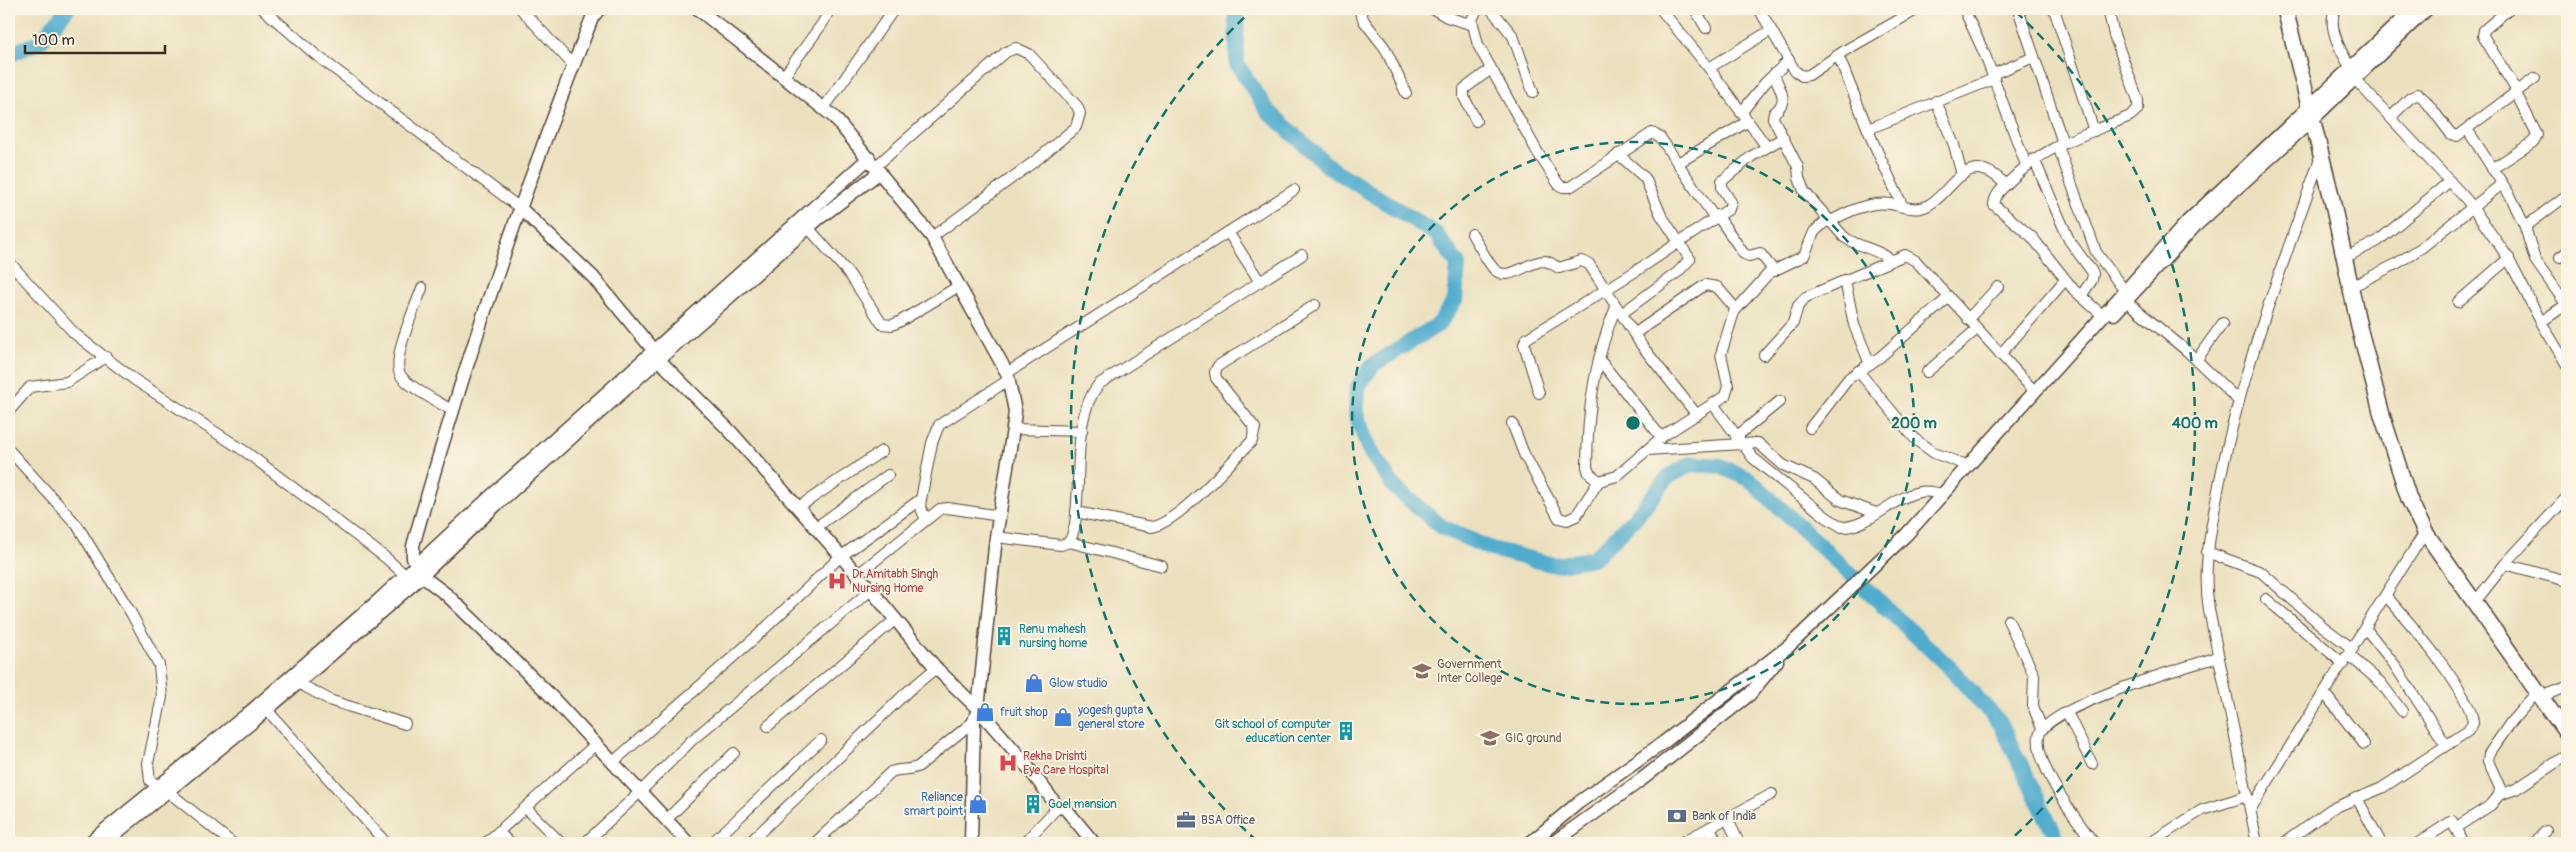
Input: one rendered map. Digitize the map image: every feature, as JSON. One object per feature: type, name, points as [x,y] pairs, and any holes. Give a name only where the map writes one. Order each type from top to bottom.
[{"type":"main road","points":[[2285,9],[2346,257],[2360,331],[2402,480],[2426,532],[2567,734]]},
{"type":"street","points":[[263,9],[316,55],[520,208],[594,278],[657,356],[730,431],[871,590],[976,715],[1020,757],[1058,807],[1065,808],[1094,843]]},
{"type":"street","points":[[520,9],[573,65]]},
{"type":"street","points":[[599,9],[592,18],[538,153],[453,411],[413,546],[419,571],[447,595],[547,692],[666,820],[681,841]]},
{"type":"street","points":[[698,9],[824,108],[875,165],[932,237],[1009,376],[1014,410],[1014,429],[996,537],[976,715],[970,843]]},
{"type":"street","points":[[784,76],[822,24],[830,9]]},
{"type":"street","points":[[824,108],[894,9]]},
{"type":"street","points":[[1359,9],[1364,21],[1385,48],[1406,93]]},
{"type":"street","points":[[1433,9],[1447,17],[1473,25]]},
{"type":"street","points":[[1477,9],[1472,16],[1478,45],[1538,153],[1562,188],[1570,187],[1618,154],[1652,134],[1660,137],[1744,254],[1749,256],[1760,253],[1774,271]]},
{"type":"street","points":[[1491,9],[1513,36],[1533,92]]},
{"type":"street","points":[[1695,9],[1706,28]]},
{"type":"street","points":[[1759,9],[1795,71],[1805,76],[1918,9]]},
{"type":"street","points":[[1964,9],[2030,162],[2069,240],[2093,273],[2092,280],[2081,296]]},
{"type":"street","points":[[2018,9],[2096,252],[2125,295],[2197,359],[2239,401]]},
{"type":"street","points":[[2054,9],[2094,131]]},
{"type":"street","points":[[2102,315],[2065,280],[2032,237],[1995,208],[1994,205],[1997,194],[2030,162],[2060,144],[2135,113],[2139,105],[2114,35],[2108,9]]},
{"type":"street","points":[[2335,9],[2333,22],[2338,44],[2351,72],[2450,182],[2509,258],[2541,322],[2567,364]]},
{"type":"street","points":[[1530,843],[1578,803],[1664,742],[1789,646],[1906,535],[2102,315],[2125,295],[2311,112],[2413,9]]},
{"type":"street","points":[[2351,72],[2427,9]]},
{"type":"street","points":[[2492,169],[2533,142],[2538,135],[2516,92],[2483,36],[2484,30],[2509,9]]},
{"type":"street","points":[[1663,12],[1709,68],[1766,146]]},
{"type":"street","points":[[1709,68],[1771,30]]},
{"type":"street","points":[[89,843],[165,789],[267,710],[419,571],[496,505],[763,261],[1006,52],[1016,48],[1029,54],[1077,106],[1080,113],[1076,127],[1039,158],[932,237]]},
{"type":"street","points":[[1838,55],[1868,129],[1903,207]]},
{"type":"street","points":[[1868,129],[2034,57]]},
{"type":"street","points":[[1741,113],[1774,74],[1789,60]]},
{"type":"street","points":[[1476,120],[1464,97],[1464,89],[1492,70]]},
{"type":"street","points":[[1774,74],[1783,101],[1781,107],[1774,113],[1772,118],[1798,167],[1798,178],[1804,191],[1828,221],[1851,242],[1875,249],[1891,260]]},
{"type":"street","points":[[2391,116],[2410,98],[2418,94],[2425,100],[2451,134],[2457,136],[2535,78]]},
{"type":"street","points":[[1936,101],[1954,146],[1962,175]]},
{"type":"street","points":[[1678,163],[1747,122]]},
{"type":"street","points":[[2467,129],[2502,184],[2525,227],[2535,260],[2567,304],[2541,322]]},
{"type":"street","points":[[1539,393],[1524,344],[1526,339],[1604,288],[1636,271],[1678,241],[1729,209],[1731,204],[1722,188],[1722,181],[1766,146],[1783,138]]},
{"type":"street","points":[[1599,481],[1589,473],[1587,446],[1590,404],[1599,359],[1618,310],[1688,264],[1690,256],[1661,215],[1645,178],[1618,154]]},
{"type":"street","points":[[2257,843],[2206,593],[2207,552],[2220,476],[2239,401],[2321,155]]},
{"type":"street","points":[[1512,423],[1524,454],[1559,518],[1567,520],[1576,516],[1599,481],[1617,476],[1661,437],[1725,396],[1727,391],[1721,354],[1736,309],[1762,279],[1804,256],[1814,232],[1828,221],[1851,210],[1864,207],[1884,204],[1918,208],[1931,204],[1950,183],[1962,175],[1983,169],[1996,175],[2006,185]]},
{"type":"street","points":[[2346,257],[2378,241],[2450,182]]},
{"type":"street","points":[[2351,287],[2396,264],[2421,248],[2502,184]]},
{"type":"street","points":[[926,520],[922,511],[921,498],[932,443],[939,425],[1009,376],[1294,190]]},
{"type":"street","points":[[2525,227],[2567,195]]},
{"type":"street","points":[[805,224],[850,275],[882,324],[892,326],[959,286]]},
{"type":"street","points":[[1228,232],[1260,282]]},
{"type":"street","points":[[1472,234],[1494,268],[1500,273],[1510,274],[1546,261],[1559,268],[1581,261],[1589,264],[1634,334],[1697,415]]},
{"type":"street","points":[[1069,542],[1073,535],[1076,512],[1082,432],[1089,401],[1099,384],[1302,255]]},
{"type":"street","points":[[1764,355],[1793,323],[1801,301],[1905,255],[1912,258],[2035,392]]},
{"type":"street","points":[[2458,302],[2509,258]]},
{"type":"street","points":[[9,262],[74,333],[136,380],[246,452],[386,558],[405,575]]},
{"type":"street","points":[[1846,280],[1854,325],[1870,364]]},
{"type":"street","points":[[2000,355],[2065,280]]},
{"type":"street","points":[[1634,334],[1704,285],[1717,287],[1736,309]]},
{"type":"street","points":[[1968,319],[1998,287]]},
{"type":"street","points":[[422,288],[400,352],[398,367],[402,376],[411,384],[453,411]]},
{"type":"street","points":[[1906,535],[1928,521],[2125,295]]},
{"type":"street","points":[[1810,428],[1842,386],[1949,297]]},
{"type":"street","points":[[1076,512],[1152,527],[1159,526],[1176,515],[1252,440],[1255,434],[1255,428],[1216,378],[1215,372],[1218,366],[1315,305]]},
{"type":"street","points":[[2197,359],[2223,323]]},
{"type":"street","points":[[1927,372],[1976,328]]},
{"type":"street","points":[[9,411],[30,387],[67,382],[106,357]]},
{"type":"street","points":[[1599,359],[1661,437]]},
{"type":"street","points":[[1858,371],[1909,433],[1923,446],[1968,466]]},
{"type":"street","points":[[1738,440],[1780,402]]},
{"type":"street","points":[[1713,404],[1738,440],[1761,465],[1835,524],[1847,527],[1919,492],[1943,494]]},
{"type":"street","points":[[1014,429],[1082,432]]},
{"type":"street","points":[[1647,450],[1667,450],[1738,440],[1761,444],[1783,465],[1814,479],[1840,500],[1876,513]]},
{"type":"street","points":[[9,450],[76,525],[131,613],[159,665],[162,681],[162,706],[147,771],[150,781],[165,789],[232,843]]},
{"type":"street","points":[[797,508],[882,451]]},
{"type":"street","points":[[815,528],[888,475]]},
{"type":"street","points":[[2475,602],[2505,564],[2567,497]]},
{"type":"street","points":[[613,762],[757,636],[840,557],[921,498]]},
{"type":"street","points":[[857,574],[940,509],[948,508],[1000,516]]},
{"type":"street","points":[[2250,810],[2426,532]]},
{"type":"street","points":[[996,537],[1061,545],[1069,542],[1162,566]]},
{"type":"street","points":[[2207,552],[2261,572],[2320,625],[2349,656]]},
{"type":"street","points":[[2505,564],[2567,581]]},
{"type":"street","points":[[104,843],[405,575],[419,571]]},
{"type":"street","points":[[585,843],[640,793],[692,740],[871,590]]},
{"type":"street","points":[[2284,843],[2331,809],[2397,778],[2468,731],[2473,719],[2455,684],[2431,650],[2386,596]]},
{"type":"street","points":[[2266,599],[2375,676],[2402,711]]},
{"type":"street","points":[[768,726],[896,619]]},
{"type":"street","points":[[2008,620],[2034,675],[2033,706],[2042,729]]},
{"type":"street","points":[[2366,629],[2394,664],[2446,744]]},
{"type":"street","points":[[1554,843],[1648,774],[1750,694],[1789,646]]},
{"type":"street","points":[[2094,843],[2051,780],[2039,746],[2042,729],[2046,724],[2067,712],[2112,692],[2218,657]]},
{"type":"street","points":[[749,843],[908,692],[936,668]]},
{"type":"street","points":[[298,683],[332,701],[405,724]]},
{"type":"street","points":[[2455,828],[2491,805],[2499,795],[2500,788],[2488,761],[2489,754],[2511,722],[2540,694],[2567,687]]},
{"type":"street","points":[[2325,694],[2364,744]]},
{"type":"street","points":[[267,710],[386,843]]},
{"type":"street","points":[[2067,712],[2092,764]]},
{"type":"street","points":[[815,843],[892,772],[899,769],[913,769],[919,766],[976,715]]},
{"type":"street","points":[[712,843],[821,740]]},
{"type":"street","points":[[486,843],[596,744]]},
{"type":"street","points":[[666,820],[734,753]]},
{"type":"street","points":[[2499,795],[2516,789],[2567,754]]},
{"type":"street","points":[[1681,843],[1772,794]]},
{"type":"street","points":[[2150,843],[2202,810],[2247,796]]},
{"type":"street","points":[[2357,798],[2381,843]]},
{"type":"street","points":[[1024,843],[1058,807]]},
{"type":"street","points":[[526,808],[560,843]]},
{"type":"street","points":[[1727,818],[1739,843]]},
{"type":"street","points":[[2418,843],[2449,821],[2453,822],[2463,843]]},
{"type":"street","points":[[1710,827],[1716,843]]},
{"type":"street","points":[[2082,827],[2084,843]]},
{"type":"street","points":[[2534,843],[2546,831]]},
{"type":"street","points":[[498,832],[510,843]]},
{"type":"waterway","points":[[9,55],[41,41],[67,9]]},
{"type":"waterway","points":[[1236,9],[1237,64],[1267,110],[1328,166],[1436,234],[1458,264],[1455,300],[1439,324],[1373,365],[1357,388],[1356,413],[1369,450],[1395,488],[1442,527],[1491,549],[1555,565],[1594,558],[1633,520],[1668,477],[1691,464],[1720,466],[1749,479],[1949,667],[2000,723],[2059,843]]},
{"type":"place","name":"Dr.Amitabh Singh Nursing Home","points":[[837,581]]},
{"type":"place","name":"Renu mahesh nursing home","points":[[1004,636]]},
{"type":"place","name":"Government Inter College","points":[[1422,671]]},
{"type":"place","name":"Glow studio","points":[[1034,683]]},
{"type":"place","name":"fruit shop","points":[[985,712]]},
{"type":"place","name":"yogesh gupta general store","points":[[1063,717]]},
{"type":"place","name":"Git school of computer education center","points":[[1346,731]]},
{"type":"place","name":"GIC ground","points":[[1490,738]]},
{"type":"place","name":"Rekha Drishti Eye Care Hospital","points":[[1008,763]]},
{"type":"place","name":"Reliance smart point","points":[[978,804]]},
{"type":"place","name":"Goel mansion","points":[[1033,804]]},
{"type":"place","name":"Bank of India","points":[[1677,816]]},
{"type":"place","name":"BSA Office","points":[[1186,820]]}]
